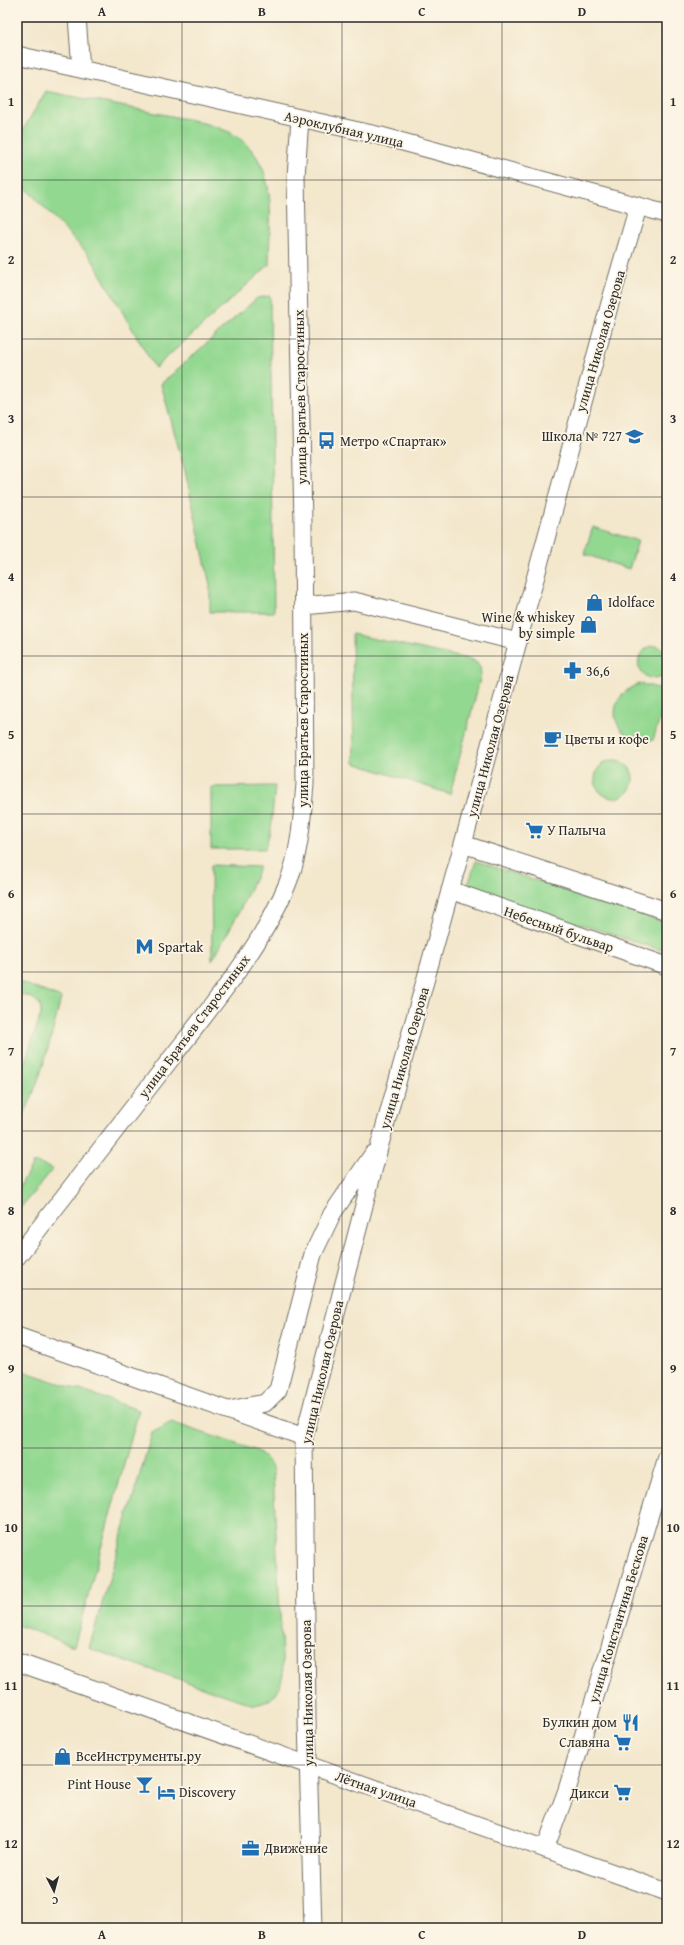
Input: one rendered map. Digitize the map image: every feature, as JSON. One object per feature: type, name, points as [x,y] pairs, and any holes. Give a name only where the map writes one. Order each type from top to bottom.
[{"type":"street","points":[[77,17],[81,69]]},
{"type":"street","name":"Аэроклубная улица","points":[[17,55],[381,136],[667,214]]},
{"type":"street","name":"улица Братьев Старостиных","points":[[17,1257],[194,1029],[258,940],[274,912],[287,884],[296,853],[301,825],[305,784],[304,606],[296,176],[300,118]]},
{"type":"street","name":"улица Николая Озерова","points":[[313,1928],[304,1437],[380,1144],[610,303],[638,207]]},
{"type":"street","points":[[304,606],[354,602],[518,642]]},
{"type":"street","points":[[463,844],[667,911]]},
{"type":"street","name":"Небесный бульвар","points":[[450,890],[667,966]]},
{"type":"street","points":[[229,1410],[265,1403],[278,1390],[313,1254],[332,1214],[380,1144]]},
{"type":"street","points":[[17,1336],[304,1437]]},
{"type":"street","name":"улица Константина Бескова","points":[[545,1849],[565,1797],[667,1457]]},
{"type":"street","name":"Лётная улица","points":[[17,1662],[667,1892]]},
{"type":"green space","points":[[46,91],[196,121],[222,129],[234,134],[244,142],[255,154],[263,168],[270,199],[269,265],[155,368],[90,256],[17,179],[17,140]]},
{"type":"green space","points":[[270,296],[274,612],[210,612],[210,585],[185,471],[161,384],[257,298]]},
{"type":"green space","points":[[593,527],[638,541],[629,569],[584,554]]},
{"type":"green space","points":[[352,634],[473,660],[480,666],[481,675],[450,794],[354,763]]},
{"type":"green space","points":[[651,646],[658,646],[667,652],[667,674],[659,678],[645,676],[639,665],[639,658],[643,651]]},
{"type":"green space","points":[[640,684],[655,688],[667,697],[653,740],[639,740],[628,735],[620,728],[616,719],[615,709],[619,699],[627,690]]},
{"type":"green space","points":[[614,760],[624,763],[630,769],[633,779],[630,789],[624,795],[614,798],[604,795],[598,789],[595,779],[598,769],[604,763]]},
{"type":"green space","points":[[275,786],[271,828],[265,849],[211,849],[211,787]]},
{"type":"green space","points":[[476,861],[667,923],[667,952],[467,888]]},
{"type":"green space","points":[[211,865],[260,867],[239,912],[212,961]]},
{"type":"green space","points":[[17,981],[61,998],[38,1081],[32,1098],[17,1129],[17,1085],[41,1014],[41,1009],[34,999],[17,993]]},
{"type":"green space","points":[[34,1162],[53,1169],[17,1212],[17,1191]]},
{"type":"green space","points":[[17,1369],[139,1410],[74,1646],[17,1625]]},
{"type":"green space","points":[[171,1422],[257,1451],[268,1460],[272,1469],[283,1675],[274,1696],[261,1704],[254,1705],[89,1648],[152,1433]]},
{"type":"place","name":"Школа № 727","points":[[635,436]]},
{"type":"place","name":"Метро «Спартак»","points":[[327,441]]},
{"type":"place","name":"Idolface","points":[[595,602]]},
{"type":"place","name":"Wine & whiskey by simple","points":[[588,625]]},
{"type":"place","name":"36,6","points":[[573,671]]},
{"type":"place","name":"Цветы и кофе","points":[[552,739]]},
{"type":"place","name":"У Палыча","points":[[534,830]]},
{"type":"place","name":"Spartak","points":[[145,947]]},
{"type":"place","name":"Булкин дом","points":[[630,1722]]},
{"type":"place","name":"Славяна","points":[[623,1742]]},
{"type":"place","name":"ВсеИнструменты.ру","points":[[63,1756]]},
{"type":"place","name":"Pint House","points":[[144,1784]]},
{"type":"place","name":"Discovery","points":[[166,1792]]},
{"type":"place","name":"Дикси","points":[[622,1793]]},
{"type":"place","name":"Движение","points":[[251,1848]]}]
